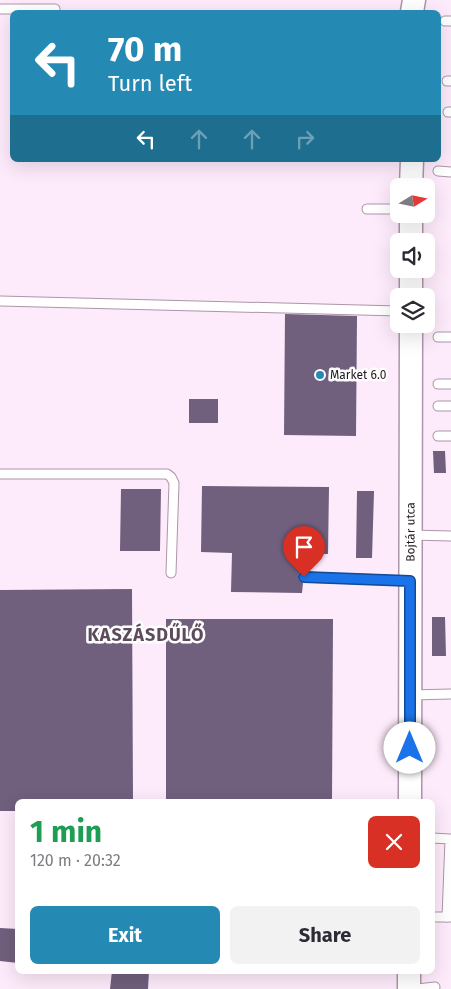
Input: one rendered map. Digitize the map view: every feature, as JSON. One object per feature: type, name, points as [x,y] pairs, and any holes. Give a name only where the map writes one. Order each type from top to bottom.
[{"type":"street","points":[[412,162],[412,178]]},
{"type":"street","name":"Bojtár utca","points":[[410,799],[411,333]]},
{"type":"street","points":[[409,974],[409,989]]},
{"type":"lane","points":[[0,9],[55,7]]},
{"type":"lane","points":[[438,171],[451,172]]},
{"type":"lane","points":[[367,209],[390,209]]},
{"type":"lane","points":[[0,301],[390,311]]},
{"type":"lane","points":[[438,337],[451,338]]},
{"type":"lane","points":[[438,384],[451,384]]},
{"type":"lane","points":[[438,406],[451,406]]},
{"type":"lane","points":[[438,436],[451,436]]},
{"type":"lane","points":[[0,474],[167,474],[174,483],[171,573]]},
{"type":"lane","points":[[410,535],[451,536]]},
{"type":"lane","points":[[304,577],[410,581]]},
{"type":"lane","points":[[410,695],[451,694]]},
{"type":"lane","points":[[435,838],[450,839],[449,917],[435,916]]},
{"type":"lane","points":[[417,989],[436,987]]},
{"type":"building","name":"Market 6.0","points":[[285,314],[357,316],[356,436],[284,435]]},
{"type":"building","points":[[189,399],[218,399],[218,423],[189,423]]},
{"type":"building","points":[[433,451],[445,451],[446,473],[434,473]]},
{"type":"building","points":[[202,486],[329,487],[328,554],[304,554],[303,571],[299,573],[298,577],[303,583],[302,593],[231,592],[232,553],[201,552]]},
{"type":"building","points":[[121,489],[161,489],[160,551],[120,551]]},
{"type":"building","points":[[357,491],[374,491],[372,558],[356,558]]},
{"type":"building","points":[[132,589],[133,799],[15,799],[15,811],[0,811],[0,590]]},
{"type":"building","points":[[432,617],[445,617],[446,656],[432,656]]},
{"type":"building","points":[[166,619],[333,619],[332,799],[166,799]]},
{"type":"building","points":[[0,928],[15,929],[15,963],[0,961]]},
{"type":"building","points":[[112,974],[149,974],[148,989],[110,989]]},
{"type":"place","name":"Market 6.0","points":[[320,375]]},
{"type":"district","name":"KASZÁSDŰLŐ","points":[[146,635]]},
{"type":"route","points":[[304,577],[410,581],[410,748]]}]
